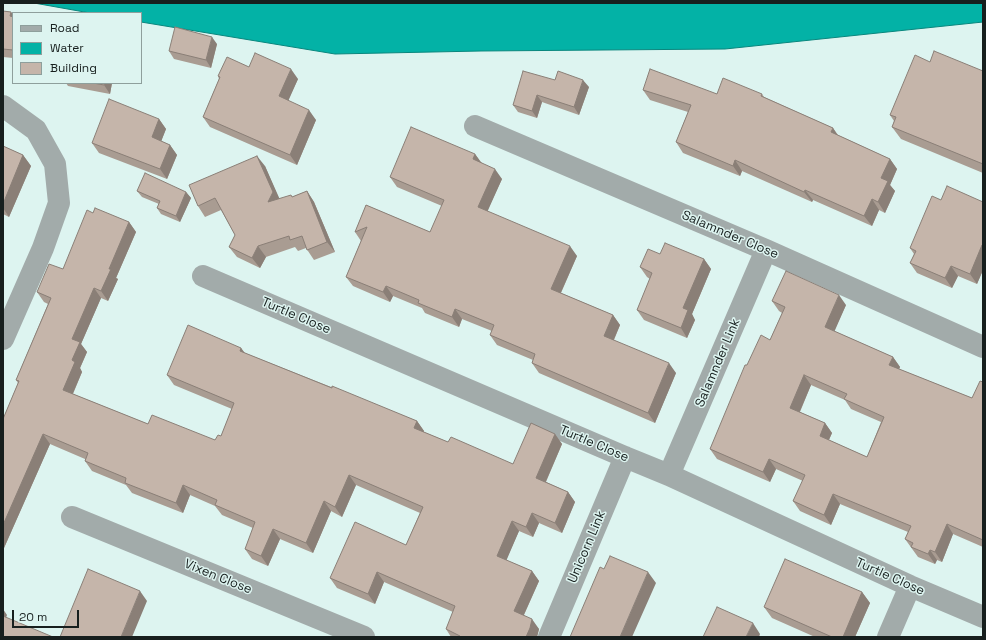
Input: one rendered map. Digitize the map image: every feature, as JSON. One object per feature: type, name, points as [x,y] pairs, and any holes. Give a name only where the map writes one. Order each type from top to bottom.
[{"type":"street","points":[[3,106],[36,130],[55,164],[59,203],[42,248],[3,339]]},
{"type":"street","name":"Salamnder Close","points":[[475,126],[766,250],[983,347]]},
{"type":"street","name":"Salamnder Link","points":[[669,475],[766,250]]},
{"type":"street","name":"Turtle Close","points":[[203,276],[669,475],[983,618]]},
{"type":"street","name":"Unicorn Link","points":[[549,637],[625,457]]},
{"type":"street","name":"Vixen Close","points":[[72,517],[364,637]]},
{"type":"street","points":[[888,637],[910,586]]},
{"type":"water","points":[[34,3],[983,3],[983,22],[725,49],[335,54],[142,22],[142,12],[84,12]]},
{"type":"building","points":[[3,11],[11,12],[12,50],[3,49]]},
{"type":"building","points":[[175,27],[212,37],[206,60],[169,51]]},
{"type":"building","points":[[934,51],[983,71],[983,164],[892,127],[896,117],[890,115],[915,55],[930,62]]},
{"type":"building","points":[[255,53],[291,69],[279,96],[309,110],[290,155],[203,117],[220,77],[218,76],[227,57],[249,67]]},
{"type":"building","points":[[650,69],[717,94],[723,78],[762,94],[761,96],[833,128],[831,132],[890,159],[881,178],[888,181],[878,202],[872,199],[864,216],[805,190],[804,192],[735,160],[733,166],[676,142],[691,105],[643,90]]},
{"type":"building","points":[[523,71],[555,80],[558,71],[583,80],[574,107],[537,95],[532,111],[513,105]]},
{"type":"building","points":[[109,99],[159,119],[152,137],[170,145],[160,169],[92,143]]},
{"type":"building","points":[[411,127],[475,154],[473,159],[495,169],[478,207],[570,246],[551,289],[613,315],[604,336],[669,363],[648,413],[532,363],[535,354],[490,335],[494,325],[455,309],[452,317],[418,303],[419,300],[386,286],[383,292],[346,277],[367,227],[355,232],[366,205],[430,232],[444,200],[390,177]]},
{"type":"building","points":[[3,146],[23,155],[3,204]]},
{"type":"building","points":[[257,156],[273,192],[268,202],[291,195],[292,197],[307,191],[327,242],[307,250],[302,236],[290,240],[289,236],[258,246],[252,258],[229,247],[235,235],[215,198],[198,206],[189,185]]},
{"type":"building","points":[[145,173],[186,192],[176,216],[157,208],[160,201],[137,191]]},
{"type":"building","points":[[947,186],[983,202],[983,246],[982,245],[970,274],[951,266],[945,278],[910,263],[916,251],[910,248],[932,196],[941,200]]},
{"type":"building","points":[[95,208],[129,222],[101,291],[94,288],[72,339],[80,342],[72,360],[75,362],[63,390],[148,424],[152,415],[215,440],[218,435],[221,436],[234,403],[167,375],[188,325],[241,348],[240,351],[332,388],[332,386],[417,421],[414,428],[448,442],[451,437],[513,464],[531,423],[555,434],[536,478],[568,492],[555,523],[532,513],[526,527],[512,521],[497,556],[532,571],[514,611],[532,619],[526,637],[459,637],[460,636],[446,629],[455,606],[377,572],[368,594],[330,578],[355,522],[406,545],[423,507],[349,475],[335,507],[324,501],[306,543],[273,529],[261,556],[245,549],[255,522],[215,505],[217,500],[183,485],[176,503],[125,483],[126,478],[85,461],[88,453],[43,434],[3,525],[3,419],[19,381],[16,380],[51,298],[37,292],[49,264],[63,269],[87,210],[93,213]]},
{"type":"building","points":[[665,243],[704,259],[683,308],[688,310],[681,328],[637,310],[652,273],[640,267],[648,249],[660,254]]},
{"type":"building","points":[[786,271],[839,295],[825,327],[893,357],[889,365],[972,398],[980,381],[983,382],[983,540],[947,524],[935,552],[930,550],[928,554],[911,547],[913,543],[905,539],[911,526],[833,494],[824,515],[793,501],[805,475],[769,459],[763,472],[710,449],[745,365],[747,365],[761,335],[770,340],[785,307],[772,301]],"holes":[[[804,375],[847,394],[844,399],[884,417],[867,457],[820,436],[825,423],[790,408]]]},
{"type":"building","points":[[610,556],[648,572],[620,637],[570,637],[600,567],[604,569]]},
{"type":"building","points":[[785,559],[862,592],[843,637],[832,637],[764,607]]},
{"type":"building","points":[[88,569],[140,591],[121,637],[60,637]]},
{"type":"building","points":[[717,607],[753,623],[746,637],[703,637]]},
{"type":"building","points":[[3,616],[53,637],[3,637]]}]
